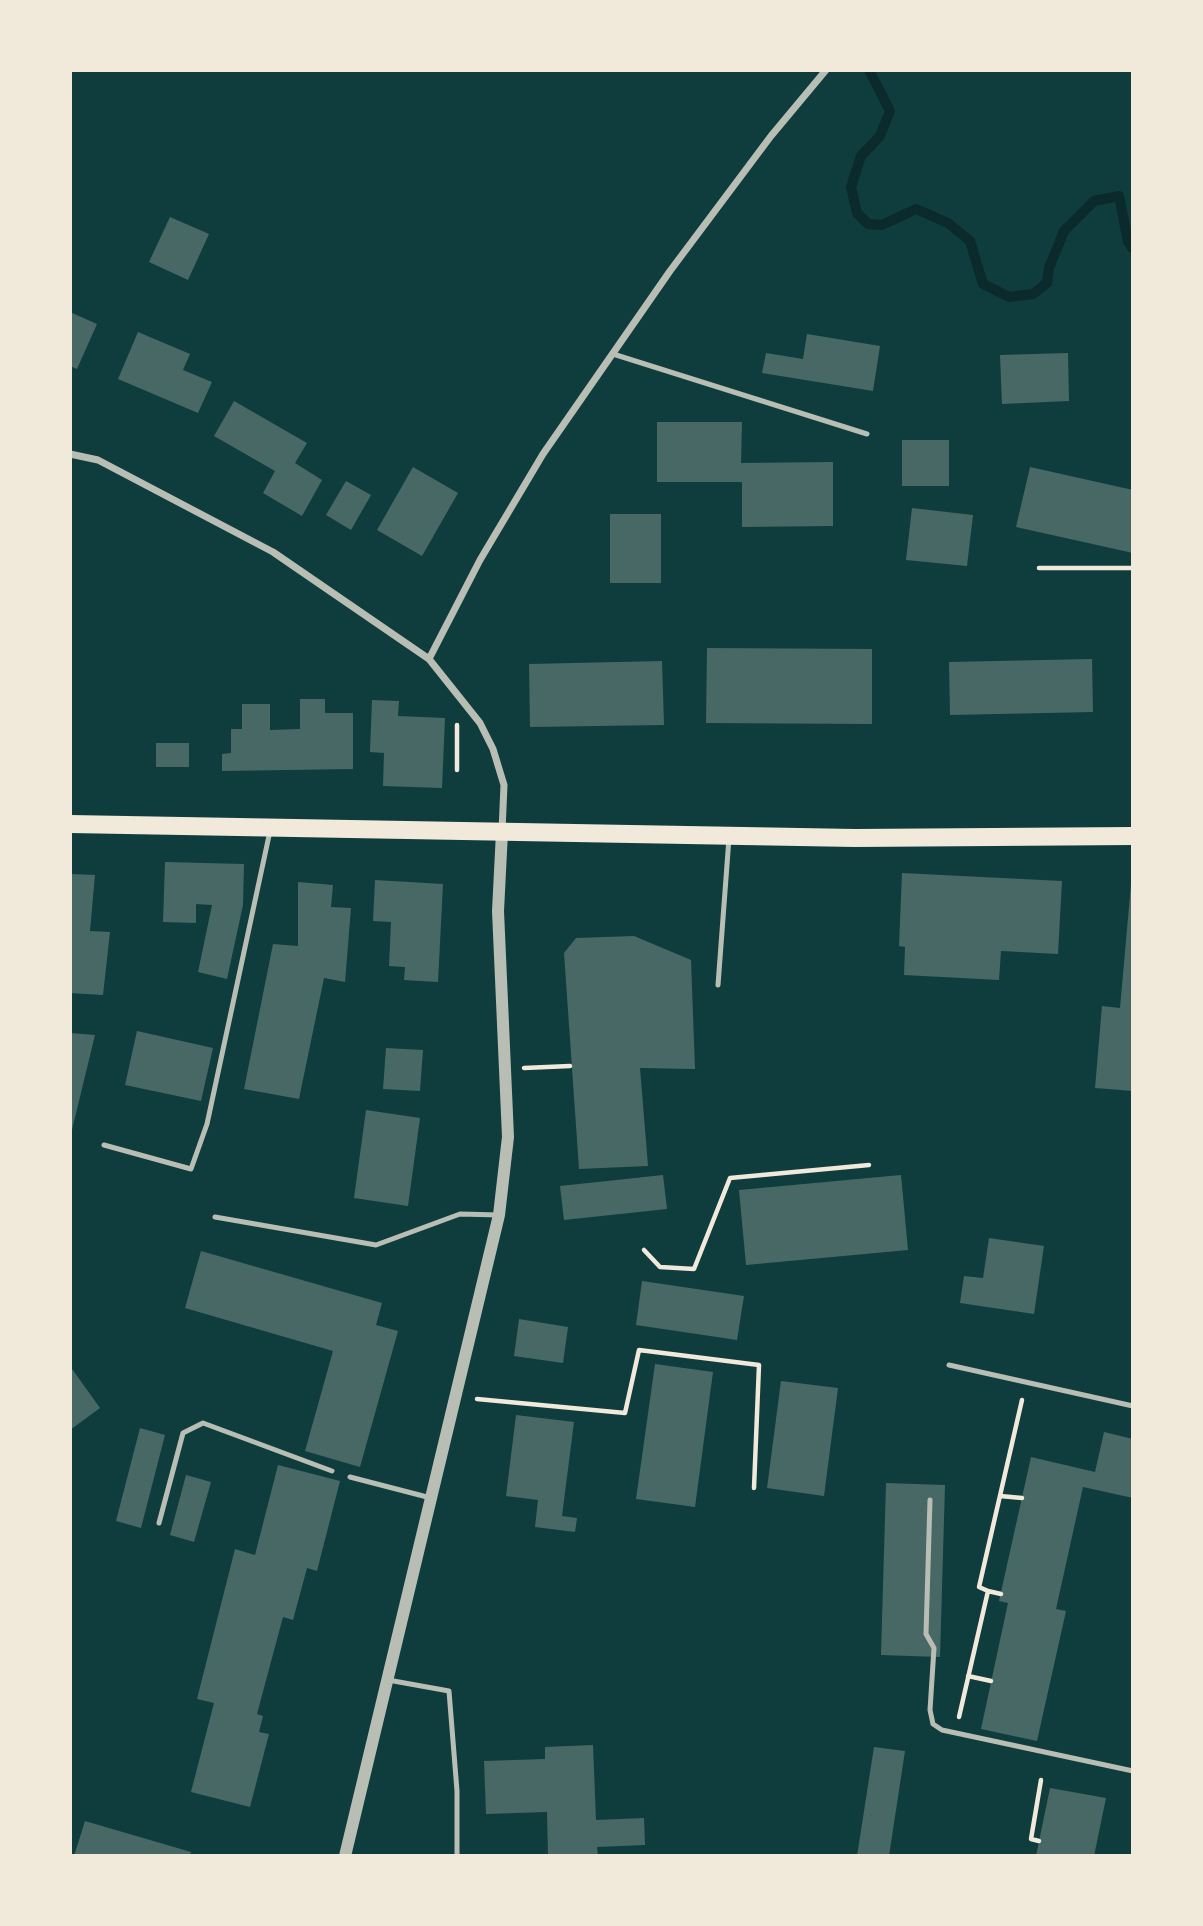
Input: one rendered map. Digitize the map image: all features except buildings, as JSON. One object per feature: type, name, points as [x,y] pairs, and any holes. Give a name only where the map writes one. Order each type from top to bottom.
[{"type":"main road","points":[[70,824],[729,835],[1133,836]]},
{"type":"street","points":[[429,659],[480,559],[543,454],[612,354],[771,136],[826,70]]},
{"type":"street","points":[[70,454],[98,460],[273,552],[429,659],[480,723],[500,768],[503,785],[498,911],[508,1137],[499,1214],[345,1856]]},
{"type":"lane","points":[[612,354],[867,434]]},
{"type":"lane","points":[[104,1145],[191,1169],[207,1124],[271,826]]},
{"type":"lane","points":[[718,985],[729,835]]},
{"type":"lane","points":[[215,1217],[376,1245],[460,1214],[499,1214]]},
{"type":"lane","points":[[949,1365],[1133,1406]]},
{"type":"lane","points":[[159,1523],[183,1433],[203,1423],[332,1471]]},
{"type":"lane","points":[[350,1477],[431,1498]]},
{"type":"lane","points":[[930,1500],[926,1634],[934,1648],[930,1710],[933,1724],[942,1730],[1133,1771]]},
{"type":"lane","points":[[387,1679],[449,1691],[457,1791],[457,1856]]},
{"type":"path","points":[[1040,568],[1133,568]]},
{"type":"path","points":[[457,692],[457,770]]},
{"type":"path","points":[[552,1067],[570,1066]]},
{"type":"path","points":[[644,1250],[660,1267],[694,1269],[730,1178],[869,1165]]},
{"type":"path","points":[[455,1397],[625,1413],[639,1350],[759,1365],[754,1489]]},
{"type":"path","points":[[1001,1594],[979,1587],[1027,1382]]},
{"type":"path","points":[[1000,1496],[1022,1498]]},
{"type":"path","points":[[955,1733],[988,1591]]},
{"type":"path","points":[[968,1676],[991,1681]]},
{"type":"path","points":[[1040,1841],[1031,1839],[1041,1780]]},
{"type":"waterway","points":[[869,70],[890,111],[880,136],[861,156],[851,187],[857,213],[868,224],[882,225],[916,209],[948,223],[970,241],[983,284],[1009,297],[1033,294],[1047,283],[1049,268],[1064,231],[1094,201],[1119,196],[1128,242],[1133,249]]}]
